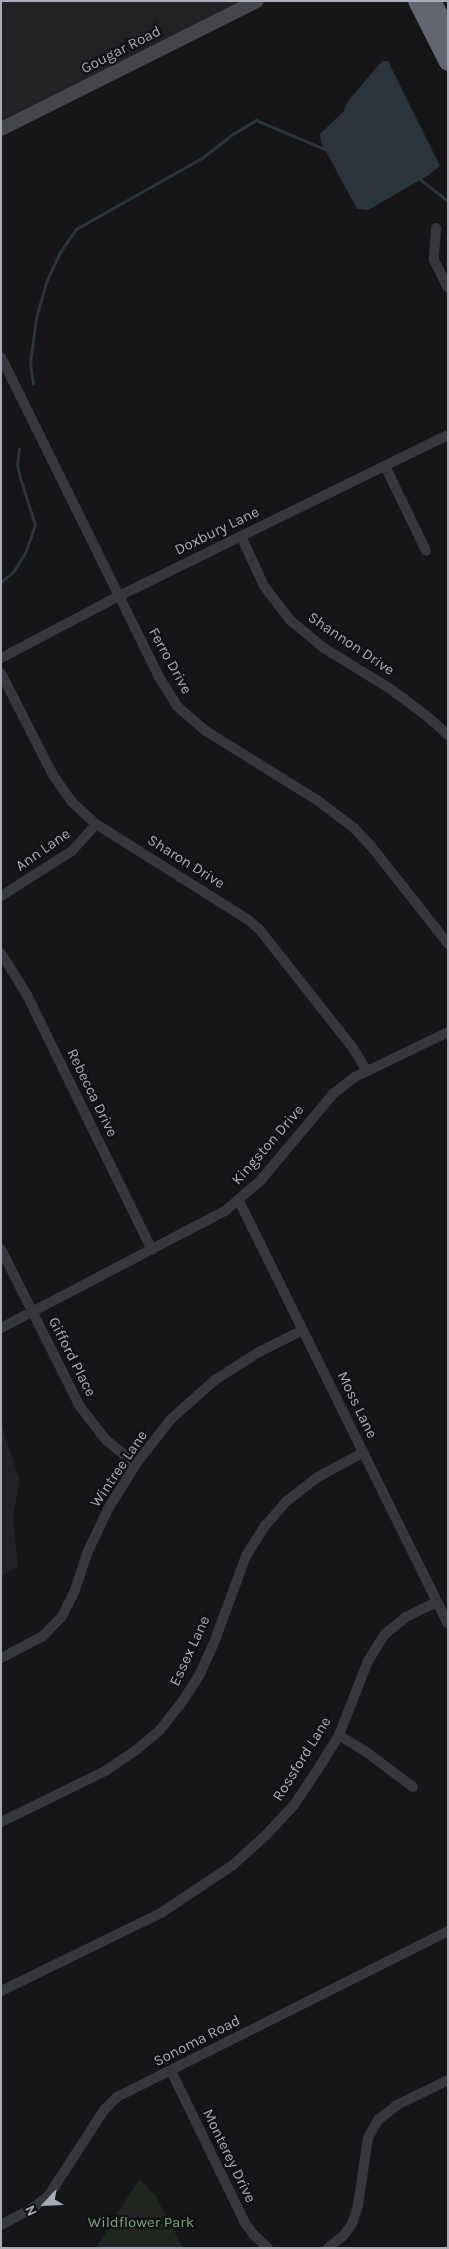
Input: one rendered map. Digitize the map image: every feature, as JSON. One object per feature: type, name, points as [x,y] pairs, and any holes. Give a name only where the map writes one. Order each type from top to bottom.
[{"type":"highway","points":[[418,1],[448,62]]},
{"type":"highway","points":[[432,1],[448,33]]},
{"type":"street","name":"Gougar Road","points":[[1,129],[257,1]]},
{"type":"street","points":[[436,228],[434,260],[448,288]]},
{"type":"street","name":"Ferro Drive","points":[[1,357],[159,677],[177,706],[206,731],[317,800],[354,828],[371,846],[448,944]]},
{"type":"street","name":"Doxbury Lane","points":[[1,658],[120,596],[448,435]]},
{"type":"street","points":[[385,466],[426,551]]},
{"type":"street","name":"Shannon Drive","points":[[241,536],[264,586],[290,620],[324,648],[399,696],[448,735]]},
{"type":"street","name":"Sharon Drive","points":[[1,672],[58,783],[71,801],[96,824],[247,918],[259,929],[353,1048],[367,1071]]},
{"type":"street","name":"Ann Lane","points":[[1,896],[72,851],[96,824]]},
{"type":"street","name":"Rebecca Drive","points":[[1,953],[27,994],[152,1250]]},
{"type":"street","name":"Kingston Drive","points":[[1,1328],[213,1219],[239,1202],[260,1181],[321,1106],[344,1086],[367,1071],[448,1032]]},
{"type":"street","name":"Moss Lane","points":[[239,1202],[448,1623]]},
{"type":"street","name":"Gifford Place","points":[[1,1249],[88,1417],[106,1440],[136,1464]]},
{"type":"street","name":"Wintree Lane","points":[[1,1658],[43,1636],[62,1616],[75,1590],[88,1551],[108,1509],[136,1464],[171,1419],[214,1380],[258,1352],[303,1330]]},
{"type":"street","name":"Essex Lane","points":[[1,1822],[105,1771],[135,1751],[160,1730],[182,1702],[200,1674],[215,1640],[246,1556],[265,1526],[288,1502],[318,1477],[364,1452]]},
{"type":"street","name":"Rossford Lane","points":[[1,1991],[161,1912],[233,1865],[266,1835],[294,1805],[339,1735],[368,1661],[384,1634],[406,1617],[438,1602]]},
{"type":"street","points":[[339,1735],[365,1751],[413,1787]]},
{"type":"street","name":"Sonoma Road","points":[[1,2225],[33,2208],[50,2195],[104,2110],[117,2097],[448,1931]]},
{"type":"street","name":"Monterey Drive","points":[[171,2071],[245,2223],[254,2235],[268,2248]]},
{"type":"street","points":[[328,2248],[343,2236],[352,2224],[358,2205],[368,2138],[378,2120],[397,2105],[448,2080]]},
{"type":"shaded area","points":[[1,1],[242,1],[1,121]]},
{"type":"shaded area","points":[[382,61],[388,61],[440,166],[427,176],[368,210],[357,209],[321,142],[320,134],[344,111],[348,101]]},
{"type":"shaded area","points":[[1,1423],[20,1480],[13,1516],[18,1567],[1,1576]]},
{"type":"green space","name":"Wildflower Park","points":[[139,2179],[155,2195],[183,2248],[96,2248]]},
{"type":"waterway","points":[[33,384],[30,363],[36,318],[47,280],[59,254],[76,229],[202,158],[233,134],[256,120],[327,150]]},
{"type":"waterway","points":[[420,179],[448,201]]},
{"type":"waterway","points":[[1,582],[14,571],[26,551],[35,525],[17,465],[19,449]]}]
